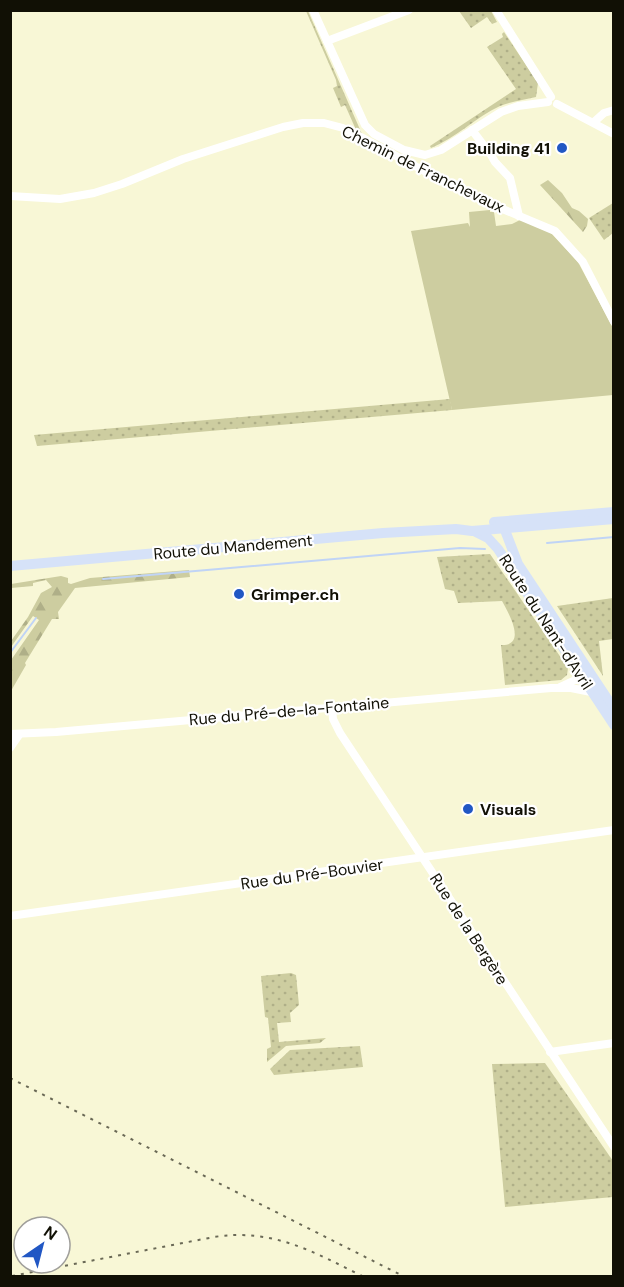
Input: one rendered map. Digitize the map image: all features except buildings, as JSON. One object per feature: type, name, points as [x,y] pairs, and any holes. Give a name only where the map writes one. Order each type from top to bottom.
[{"type":"main road","name":"Route du Mandement","points":[[10,566],[383,533],[456,529],[472,531],[614,512]]},
{"type":"main road","name":"Route du Mandement","points":[[456,529],[472,524],[524,527],[614,519]]},
{"type":"main road","name":"Route du Nant-d'Avril","points":[[500,527],[510,544],[513,555],[596,691],[614,725]]},
{"type":"main road","name":"Route du Nant-d'Avril","points":[[498,549],[500,527]]},
{"type":"main road","name":"Route du Nant-d'Avril","points":[[510,544],[518,531],[524,527]]},
{"type":"main road","name":"Route du Nant-d'Avril","points":[[472,531],[488,538],[498,549],[582,679],[614,709]]},
{"type":"street","points":[[313,10],[365,125],[374,134],[404,150],[425,155],[441,150],[509,109],[549,100]]},
{"type":"street","points":[[327,41],[409,10]]},
{"type":"street","points":[[496,10],[547,89],[552,107],[557,104],[614,134]]},
{"type":"street","points":[[537,103],[547,89]]},
{"type":"street","points":[[594,122],[604,113],[614,110]]},
{"type":"street","name":"Chemin de Franchevaux","points":[[10,196],[52,199],[94,193],[183,159],[297,124],[318,122],[350,131],[467,194],[555,231],[579,256],[614,322]]},
{"type":"street","points":[[472,130],[495,162],[510,178],[519,216]]},
{"type":"street","name":"Rue du Pré-de-la-Fontaine","points":[[558,687],[582,679]]},
{"type":"street","name":"Rue du Pré-de-la-Fontaine","points":[[10,748],[15,734],[558,687],[596,691]]},
{"type":"street","name":"Rue de la Bergère","points":[[332,708],[333,719],[339,733],[614,1148]]},
{"type":"street","name":"Rue du Pré-Bouvier","points":[[10,916],[614,830]]},
{"type":"street","points":[[550,1052],[614,1043]]},
{"type":"green space","points":[[306,11],[308,11],[362,134],[357,132],[345,105],[341,107],[333,88],[337,86],[336,80]]},
{"type":"green space","points":[[459,11],[491,11],[497,22],[492,24],[487,17],[471,28]]},
{"type":"green space","points":[[504,32],[538,83],[536,97],[500,106],[431,148],[430,146],[516,89],[487,47],[503,37]]},
{"type":"green space","points":[[548,180],[562,193],[572,208],[588,219],[583,232],[540,185]]},
{"type":"green space","points":[[613,203],[613,233],[604,240],[589,218]]},
{"type":"green space","points":[[490,210],[494,212],[496,226],[512,224],[520,220],[550,232],[578,262],[613,328],[613,395],[452,410],[411,231],[468,223],[470,227],[469,212]]},
{"type":"green space","points":[[450,399],[452,410],[37,446],[34,435]]},
{"type":"green space","points":[[490,554],[568,668],[567,675],[561,680],[505,685],[501,645],[509,644],[515,634],[502,601],[458,603],[454,591],[445,589],[437,557]]},
{"type":"green space","points":[[189,570],[190,577],[75,588],[58,612],[59,619],[52,619],[11,691],[11,660],[39,620],[33,616],[11,647],[11,641],[41,593],[52,587],[46,580],[33,583],[33,586],[11,588],[11,584],[61,576],[68,578],[68,583],[71,584],[90,578]]},
{"type":"green space","points":[[613,598],[613,639],[599,641],[603,676],[557,606]]},
{"type":"green space","points":[[291,973],[296,975],[299,1005],[290,1013],[291,1022],[277,1023],[279,1042],[326,1038],[320,1043],[286,1046],[267,1062],[267,1049],[271,1047],[261,976]]},
{"type":"green space","points":[[360,1046],[363,1067],[274,1075],[270,1069],[290,1050]]},
{"type":"green space","points":[[545,1063],[613,1161],[613,1197],[505,1207],[492,1064]]},
{"type":"waterway","points":[[547,543],[614,537]]},
{"type":"waterway","points":[[103,579],[460,548],[485,549]]},
{"type":"waterway","points":[[10,653],[36,618]]},
{"type":"railway","points":[[10,1078],[403,1276]]},
{"type":"railway","points":[[12,1276],[214,1237],[235,1235],[255,1236],[291,1244],[362,1276]]},
{"type":"place","name":"Building 41","points":[[562,148]]},
{"type":"place","name":"Grimper.ch","points":[[239,594]]},
{"type":"place","name":"Visuals","points":[[468,809]]}]
